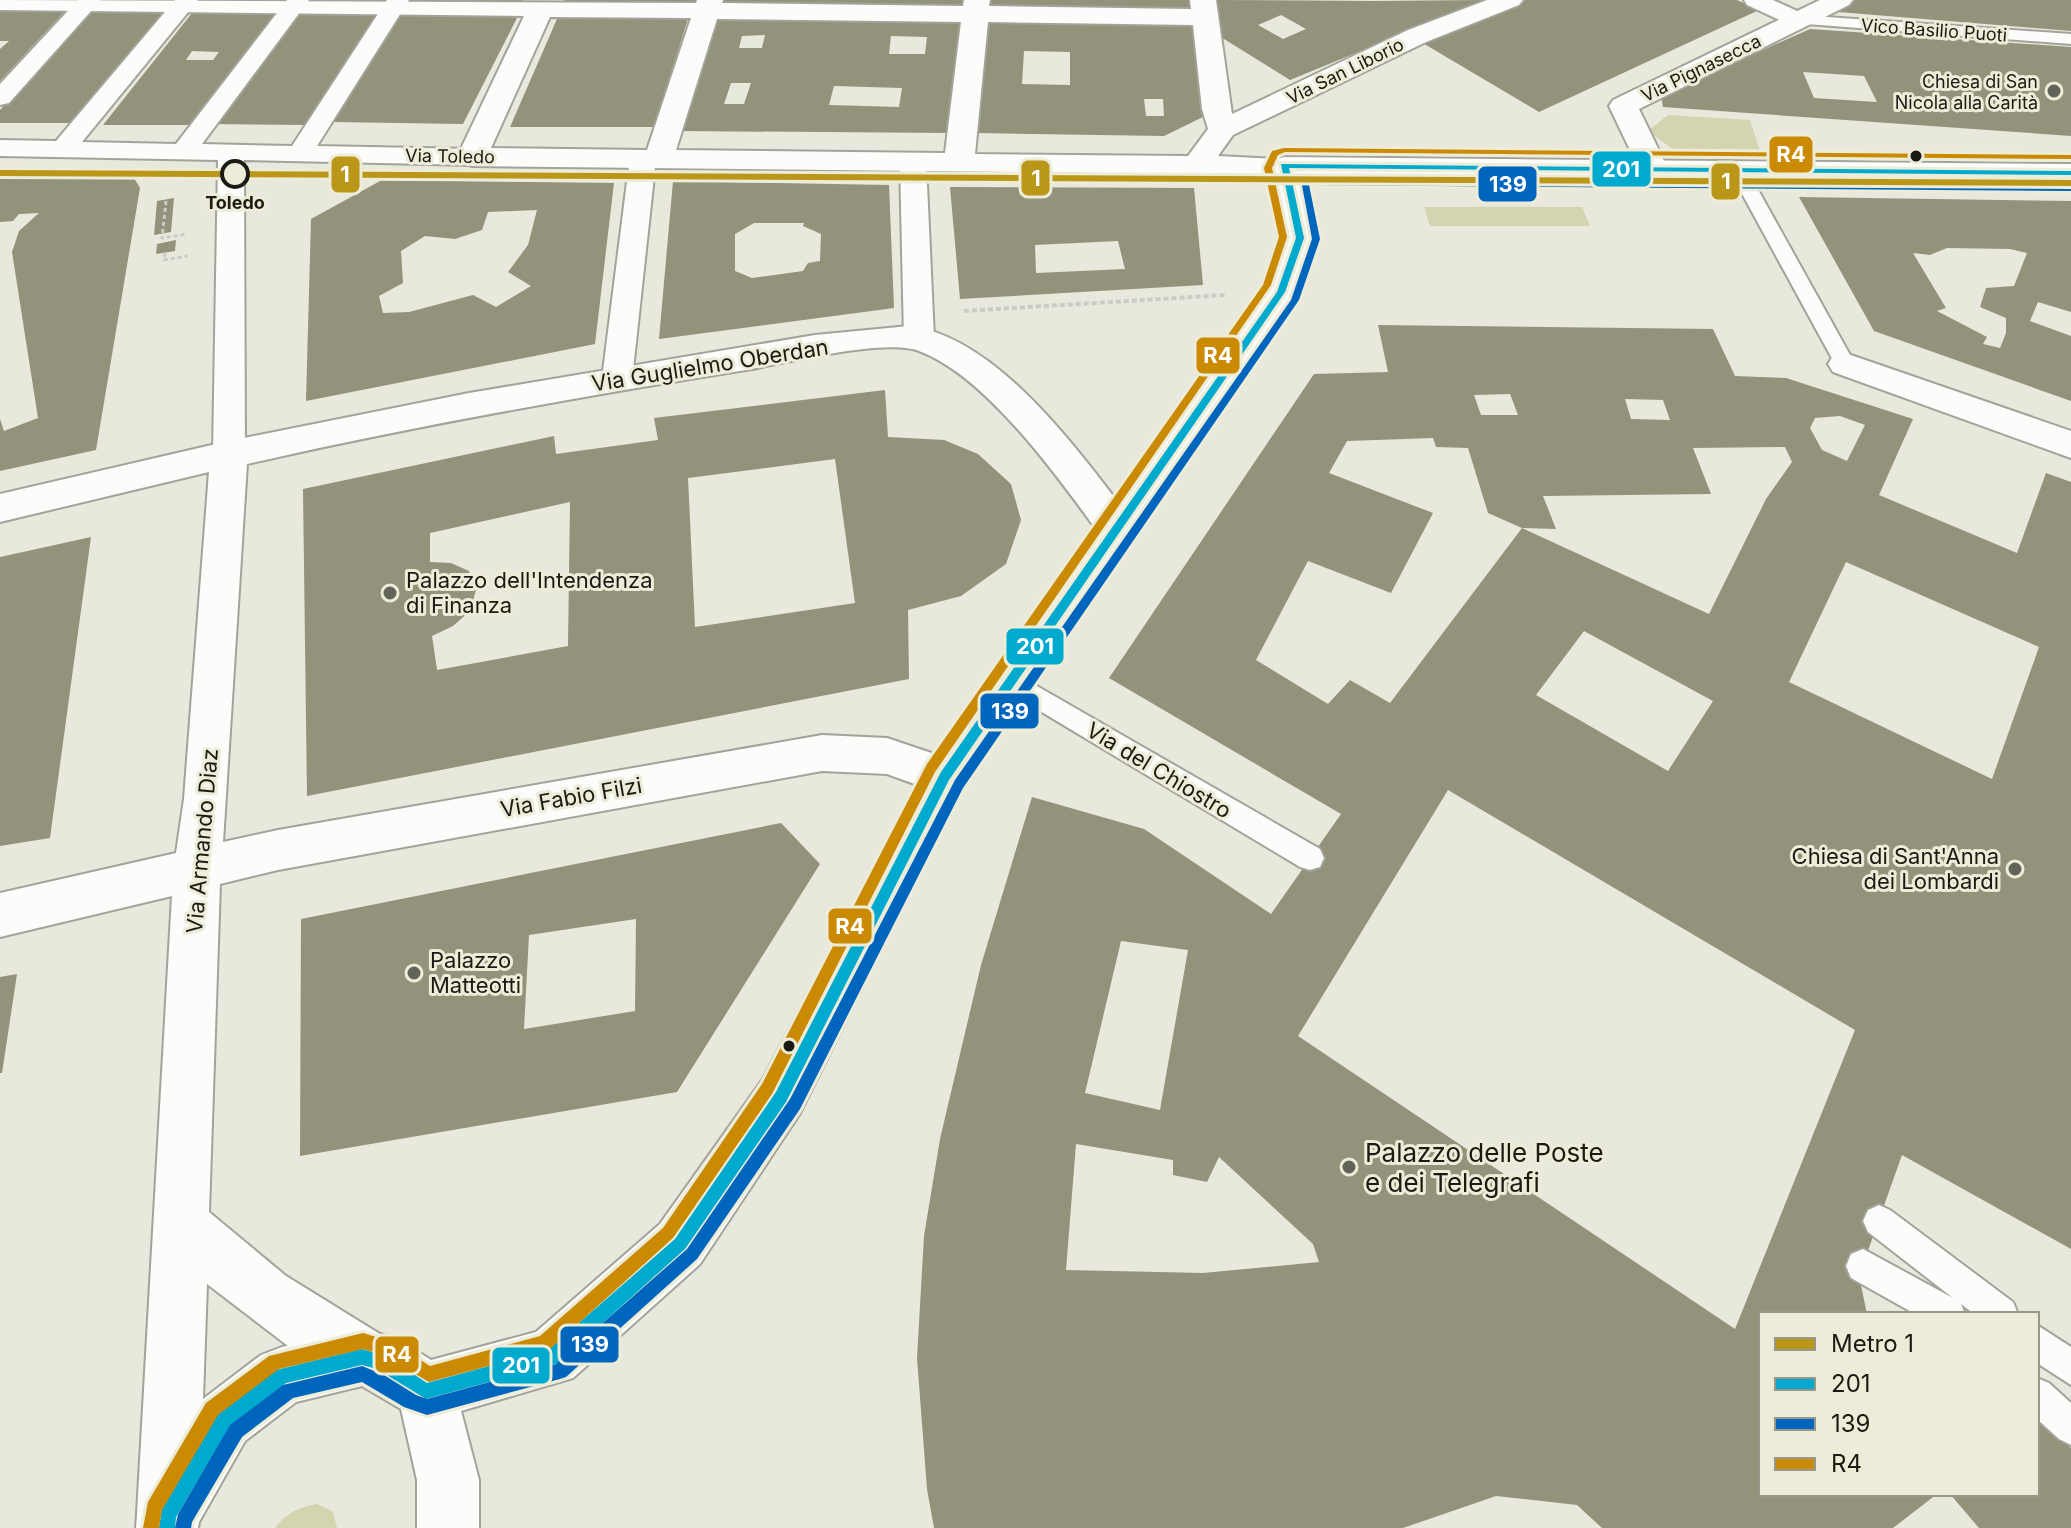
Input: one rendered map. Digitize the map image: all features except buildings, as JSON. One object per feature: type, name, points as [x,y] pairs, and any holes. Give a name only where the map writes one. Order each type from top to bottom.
[{"type":"street","name":"Via San Liborio","points":[[1196,165],[1223,129],[1417,36],[1510,0]]},
{"type":"street","points":[[1755,0],[1798,20]]},
{"type":"street","name":"Via Pignasecca","points":[[1652,167],[1623,106],[1840,0]]},
{"type":"street","points":[[0,2],[1204,8],[1216,109],[1223,129]]},
{"type":"street","points":[[0,98],[89,2]]},
{"type":"street","points":[[63,149],[185,2]]},
{"type":"street","points":[[183,152],[296,3]]},
{"type":"street","points":[[299,154],[396,3]]},
{"type":"street","points":[[472,157],[542,4]]},
{"type":"street","points":[[617,379],[651,158],[708,5]]},
{"type":"street","points":[[959,162],[977,7]]},
{"type":"street","name":"Via Toledo","points":[[0,148],[472,157],[2071,173]]},
{"type":"street","name":"Via Armando Diaz","points":[[167,1521],[197,870],[206,799],[229,454],[231,154]]},
{"type":"street","points":[[913,162],[919,325],[1018,410],[1044,437],[1117,529]]},
{"type":"street","points":[[426,1391],[552,1357],[680,1244],[781,1097],[945,776],[1281,292],[1300,238],[1284,166]]},
{"type":"street","name":"Via Guglielmo Oberdan","points":[[0,508],[229,454],[617,379],[830,345],[919,325]]},
{"type":"street","points":[[1845,364],[2071,445]]},
{"type":"street","name":"Via Fabio Filzi","points":[[0,915],[278,850],[822,753],[887,756],[945,776]]},
{"type":"street","points":[[180,1223],[219,1260],[272,1302],[316,1332],[362,1357],[380,1362],[426,1391],[448,1480],[448,1528]]},
{"type":"street","points":[[167,1521],[224,1420],[282,1376],[362,1357]]},
{"type":"lane","name":"Vico Basilio Puoti","points":[[1798,20],[2071,39]]},
{"type":"lane","points":[[1737,168],[1845,364]]},
{"type":"lane","name":"Via del Chiostro","points":[[1009,680],[1310,858]]},
{"type":"lane","points":[[1879,1221],[1998,1312]]},
{"type":"lane","points":[[1863,1266],[1944,1312]]},
{"type":"lane","points":[[2039,1344],[2071,1368]]},
{"type":"lane","points":[[2039,1397],[2071,1427]]},
{"type":"path","points":[[162,233],[166,201]]},
{"type":"path","points":[[919,325],[1230,294]]},
{"type":"green space","points":[[1668,115],[1750,120],[1762,157],[1678,153],[1648,131]]},
{"type":"green space","points":[[1424,207],[1582,207],[1590,226],[1430,226]]},
{"type":"green space","points":[[317,1504],[333,1512],[337,1528],[275,1528],[293,1512]]},
{"type":"metro line","name":"1","points":[[0,173],[2071,183]]},
{"type":"transit line","name":"R4","points":[[151,1527],[154,1508],[212,1409],[275,1362],[363,1341],[387,1348],[429,1374],[544,1343],[668,1233],[767,1089],[931,768],[1267,285],[1283,237],[1268,168],[1275,153],[1284,150],[2071,157]]},
{"type":"transit line","name":"201","points":[[167,1528],[168,1515],[224,1420],[282,1376],[362,1357],[380,1362],[426,1391],[552,1357],[680,1244],[781,1097],[945,776],[1281,292],[1300,238],[1284,166],[2071,173]]},
{"type":"transit line","name":"139","points":[[183,1528],[184,1520],[236,1431],[289,1391],[362,1374],[427,1407],[560,1371],[692,1254],[795,1104],[959,784],[1295,300],[1316,239],[1304,182],[2071,189]]},
{"type":"place","name":"Chiesa di San Nicola alla Carità","points":[[2054,91]]},
{"type":"place","name":"Toledo","points":[[235,174]]},
{"type":"place","name":"Palazzo dell'Intendenza di Finanza","points":[[390,593]]},
{"type":"place","name":"Chiesa di Sant'Anna dei Lombardi","points":[[2015,869]]},
{"type":"place","name":"Palazzo Matteotti","points":[[414,973]]},
{"type":"place","name":"Palazzo delle Poste e dei Telegrafi","points":[[1349,1167]]}]
